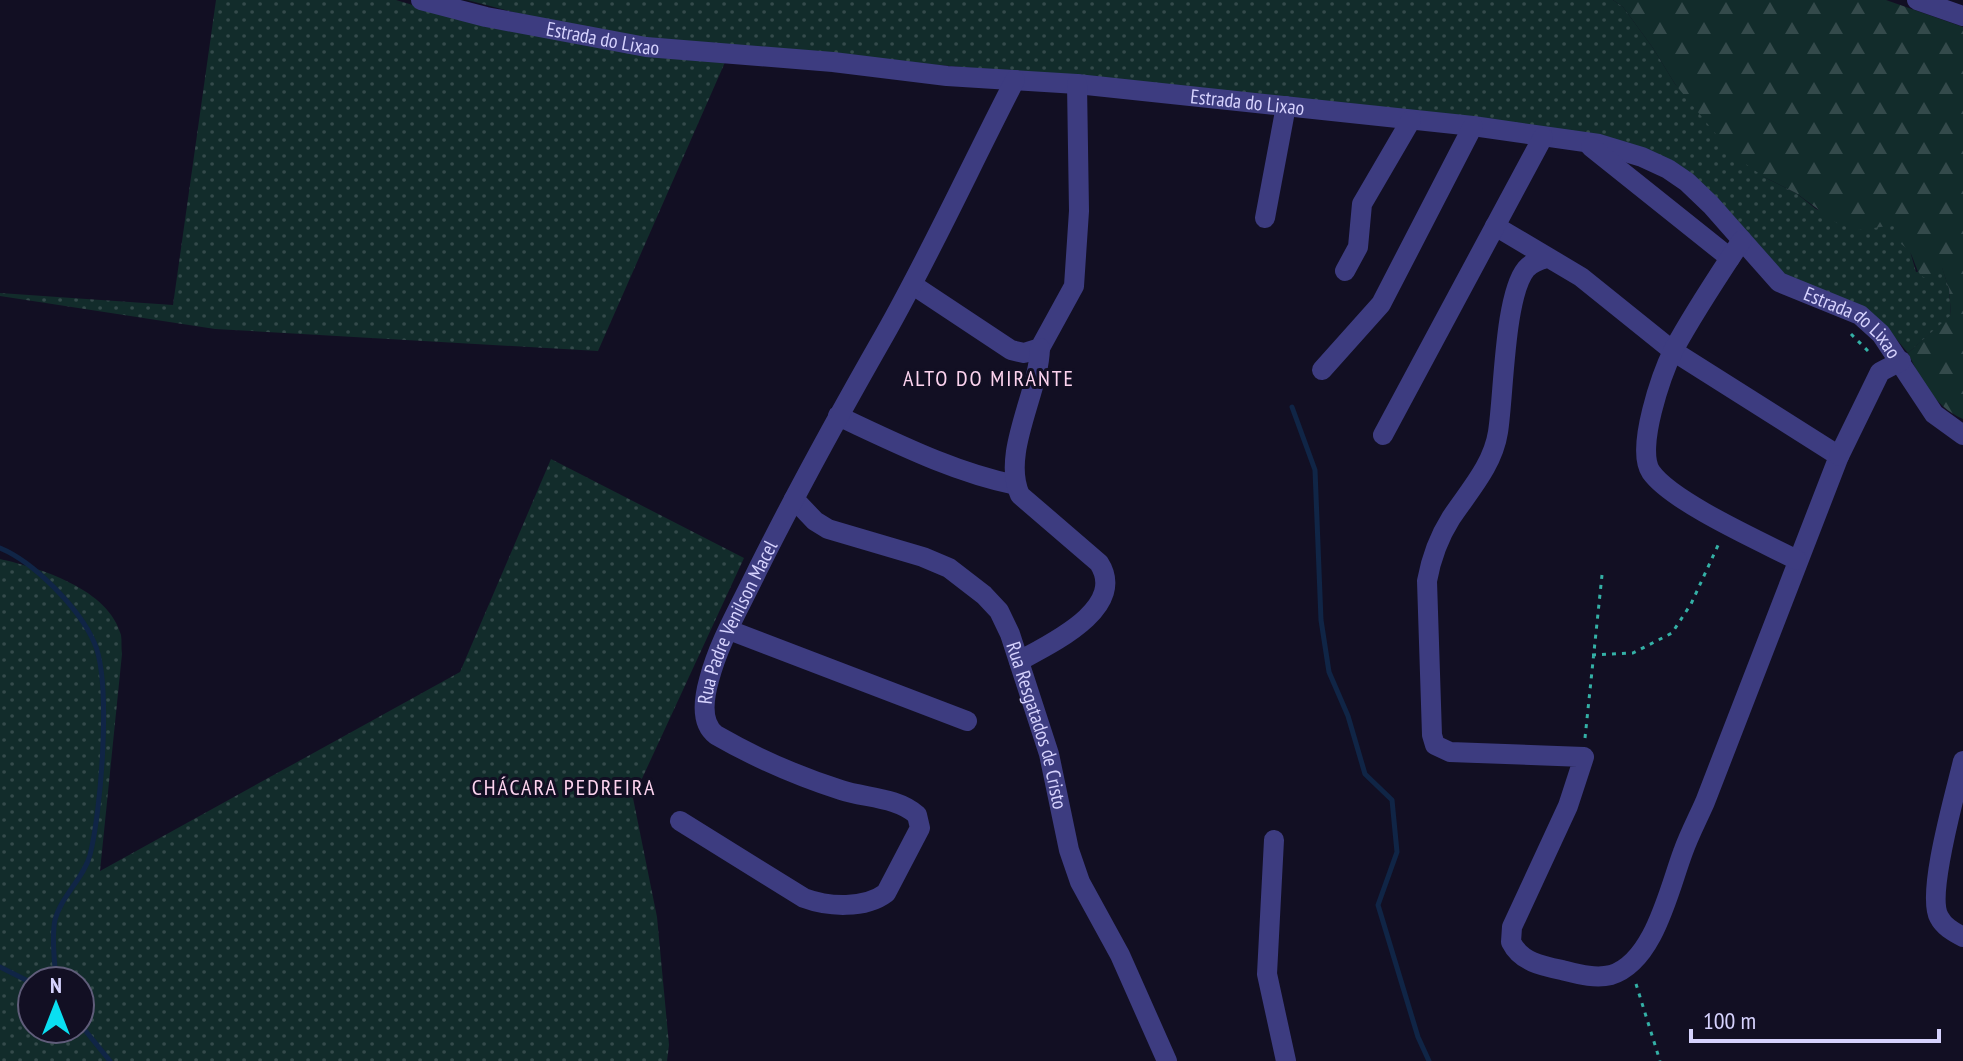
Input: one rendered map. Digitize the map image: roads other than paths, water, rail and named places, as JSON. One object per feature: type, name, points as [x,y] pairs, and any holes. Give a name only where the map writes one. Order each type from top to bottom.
[{"type":"street","name":"Estrada do Lixao","points":[[421,0],[486,17],[646,47],[833,62],[947,76],[1077,84],[1473,126],[1585,142],[1642,157],[1687,182],[1779,282],[1860,315],[1881,334],[1934,414],[1963,435]]},
{"type":"street","points":[[1917,0],[1963,16]]},
{"type":"street","name":"Rua Padre Venilson Macel","points":[[680,821],[804,898],[821,905],[879,898],[886,893],[920,828],[917,815],[900,805],[842,791],[790,772],[747,753],[709,730],[705,712],[707,684],[729,630],[794,499],[913,285],[1015,80]]},
{"type":"street","points":[[1019,661],[1059,639],[1080,623],[1100,603],[1108,583],[1107,574],[1099,563],[1020,495],[1016,485],[1016,460],[1025,413],[1040,366],[1040,348],[1074,286],[1079,211],[1077,84]]},
{"type":"street","points":[[1265,218],[1286,106]]},
{"type":"street","points":[[1345,271],[1358,247],[1362,204],[1411,120]]},
{"type":"street","points":[[1322,370],[1381,304],[1473,126]]},
{"type":"street","points":[[1383,435],[1543,137]]},
{"type":"street","points":[[1585,142],[1730,258]]},
{"type":"street","points":[[1495,226],[1581,277],[1673,351],[1839,456]]},
{"type":"street","points":[[1742,240],[1673,351],[1647,426],[1646,463],[1652,474],[1665,485],[1728,524],[1797,560]]},
{"type":"street","points":[[1547,258],[1535,261],[1519,281],[1508,333],[1494,449],[1450,520],[1430,565],[1427,581],[1432,735],[1435,745],[1450,752],[1584,757],[1568,806],[1512,927],[1511,942],[1523,957],[1537,964],[1600,977],[1613,974],[1641,952],[1655,929],[1839,456],[1880,372],[1901,361]]},
{"type":"street","points":[[913,285],[1011,350],[1024,353],[1040,348]]},
{"type":"street","points":[[838,416],[947,466],[981,478],[1016,485]]},
{"type":"street","name":"Rua Resgatados de Cristo","points":[[794,499],[815,521],[828,529],[899,549],[949,568],[999,611],[1049,754],[1069,850],[1080,882],[1120,955],[1167,1061]]},
{"type":"street","points":[[729,630],[967,721]]},
{"type":"street","points":[[1963,761],[1939,868],[1935,906],[1945,926],[1963,937]]},
{"type":"street","points":[[1274,840],[1267,974],[1286,1061]]},
{"type":"waterway","points":[[1292,407],[1315,470],[1321,620],[1329,672],[1348,716],[1365,774],[1392,800],[1397,852],[1378,905],[1418,1037],[1429,1061]]},
{"type":"waterway","points":[[0,548],[41,575],[78,615],[94,642],[103,686],[103,747],[94,835],[87,863],[55,920],[55,965]]},
{"type":"waterway","points":[[0,967],[16,975]]},
{"type":"waterway","points":[[96,1044],[110,1061]]},
{"type":"district","name":"ALTO DO MIRANTE","points":[[989,378]]},
{"type":"district","name":"CHÁCARA PEDREIRA","points":[[564,787]]}]
